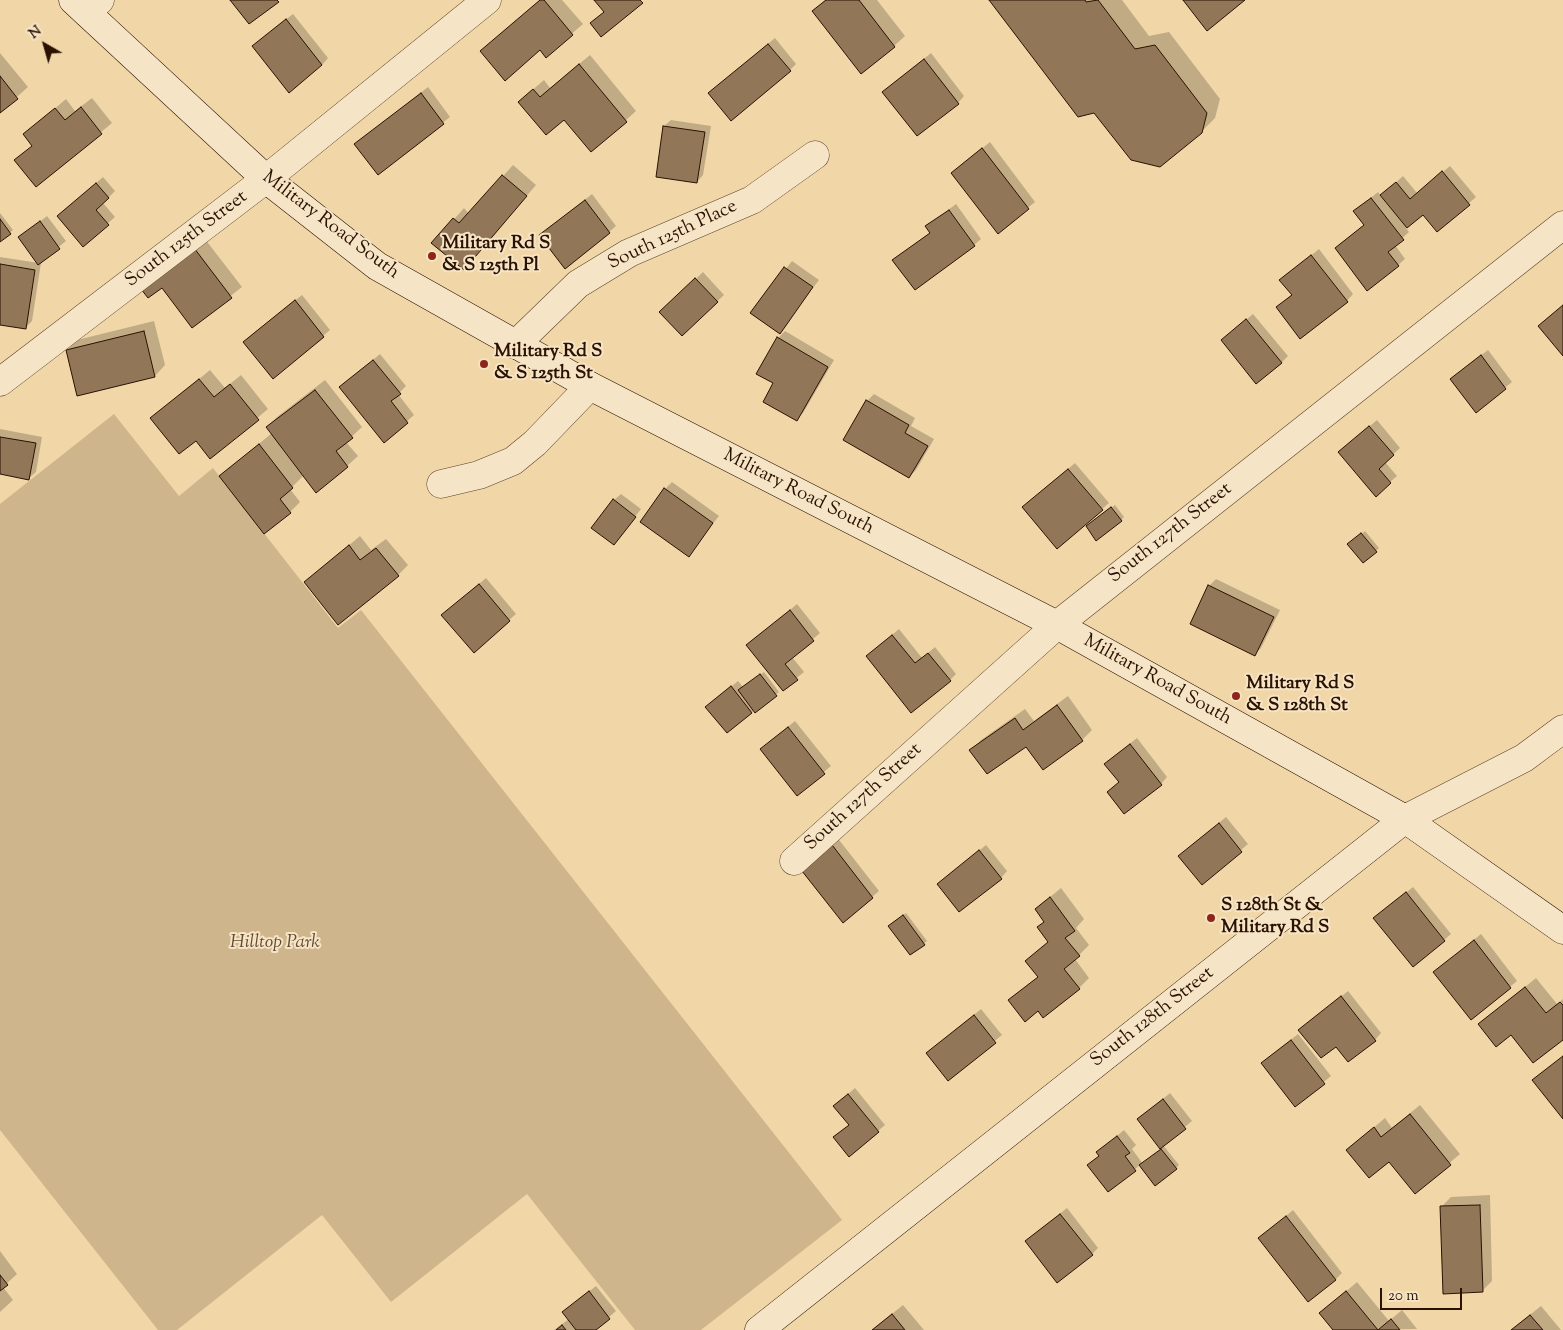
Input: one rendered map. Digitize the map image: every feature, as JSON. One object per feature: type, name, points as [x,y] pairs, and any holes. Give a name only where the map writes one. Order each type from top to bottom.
[{"type":"street","name":"South 125th Street","points":[[0,382],[266,180],[487,0]]},
{"type":"street","name":"Military Road South","points":[[86,4],[266,180],[377,266],[590,386],[1057,625],[1404,819],[1563,930]]},
{"type":"street","name":"South 125th Place","points":[[515,345],[578,284],[629,253],[752,200],[815,156]]},
{"type":"street","name":"South 127th Street","points":[[794,861],[1057,625],[1563,224]]},
{"type":"street","points":[[440,484],[480,475],[513,461],[535,443],[590,386]]},
{"type":"street","name":"South 128th Street","points":[[759,1330],[1404,819],[1524,758],[1563,729]]},
{"type":"green space","name":"Hilltop Park","points":[[114,414],[179,496],[213,468],[338,628],[361,610],[842,1220],[701,1330],[635,1330],[527,1194],[391,1302],[322,1215],[177,1330],[158,1330],[0,1130],[0,504]]},
{"type":"building","points":[[230,0],[277,0],[279,2],[249,24]]},
{"type":"building","points":[[540,0],[544,0],[573,35],[546,58],[540,50],[505,81],[480,51]]},
{"type":"building","points":[[594,0],[640,0],[643,3],[601,37],[590,23],[604,12]]},
{"type":"building","points":[[826,0],[859,0],[895,47],[861,74],[812,11]]},
{"type":"building","points":[[989,0],[1085,0],[1086,2],[1098,0],[1135,49],[1155,45],[1207,113],[1202,133],[1160,167],[1131,160],[1094,113],[1078,117]]},
{"type":"building","points":[[1183,0],[1245,0],[1207,31]]},
{"type":"building","points":[[286,19],[322,65],[289,93],[252,46]]},
{"type":"building","points":[[768,44],[791,71],[731,121],[708,93]]},
{"type":"building","points":[[924,59],[959,104],[917,136],[882,92]]},
{"type":"building","points":[[579,64],[627,122],[591,152],[564,120],[546,135],[518,102],[533,89],[540,97]]},
{"type":"building","points":[[0,76],[18,99],[0,113]]},
{"type":"building","points":[[421,93],[444,124],[378,175],[354,144]]},
{"type":"building","points":[[81,107],[102,134],[36,187],[14,160],[32,146],[23,134],[55,108],[65,120]]},
{"type":"building","points":[[663,126],[705,132],[697,183],[656,177]]},
{"type":"building","points":[[982,148],[1029,209],[998,234],[951,173]]},
{"type":"building","points":[[1442,171],[1470,205],[1437,232],[1423,215],[1407,228],[1380,195],[1396,182],[1410,199]]},
{"type":"building","points":[[502,175],[527,196],[464,270],[431,243],[453,218],[459,223]]},
{"type":"building","points":[[96,183],[109,198],[96,210],[109,225],[83,247],[57,216]]},
{"type":"building","points":[[1371,198],[1404,240],[1388,252],[1399,266],[1367,291],[1335,248],[1364,225],[1353,211]]},
{"type":"building","points":[[585,200],[610,233],[565,269],[539,235]]},
{"type":"building","points":[[949,210],[975,246],[915,290],[892,260],[930,233],[925,226]]},
{"type":"building","points":[[0,219],[11,234],[0,242]]},
{"type":"building","points":[[40,221],[60,249],[38,265],[18,237]]},
{"type":"building","points":[[188,240],[232,298],[192,328],[162,288],[148,298],[134,280]]},
{"type":"building","points":[[1311,255],[1348,302],[1300,339],[1276,307],[1292,295],[1279,280]]},
{"type":"building","points":[[0,264],[35,270],[26,329],[0,325]]},
{"type":"building","points":[[784,267],[813,287],[780,334],[750,313]]},
{"type":"building","points":[[695,278],[718,302],[682,336],[659,312]]},
{"type":"building","points":[[295,300],[324,337],[273,379],[243,342]]},
{"type":"building","points":[[1563,305],[1563,356],[1538,326]]},
{"type":"building","points":[[1246,319],[1282,363],[1256,384],[1221,340]]},
{"type":"building","points":[[144,331],[155,377],[77,396],[66,350]]},
{"type":"building","points":[[777,337],[828,367],[797,421],[763,402],[773,383],[756,374]]},
{"type":"building","points":[[1481,355],[1506,389],[1476,413],[1450,379]]},
{"type":"building","points":[[373,360],[401,394],[391,401],[408,423],[384,443],[339,387]]},
{"type":"building","points":[[199,379],[214,397],[230,384],[259,420],[210,459],[196,441],[179,454],[150,418]]},
{"type":"building","points":[[315,390],[353,438],[336,451],[348,467],[316,493],[266,427]]},
{"type":"building","points":[[866,400],[909,425],[905,433],[928,446],[909,478],[843,440]]},
{"type":"building","points":[[1369,426],[1394,455],[1379,469],[1391,483],[1376,497],[1338,452]]},
{"type":"building","points":[[0,437],[36,443],[29,480],[0,474]]},
{"type":"building","points":[[259,444],[293,488],[280,499],[291,513],[264,534],[219,476]]},
{"type":"building","points":[[1068,469],[1103,510],[1057,549],[1022,507]]},
{"type":"building","points":[[664,488],[713,523],[689,557],[640,522]]},
{"type":"building","points":[[613,499],[636,517],[614,545],[591,528]]},
{"type":"building","points":[[1111,507],[1122,521],[1096,541],[1086,526]]},
{"type":"building","points":[[1361,533],[1377,552],[1363,563],[1347,544]]},
{"type":"building","points":[[349,545],[360,560],[376,548],[399,576],[338,625],[304,582]]},
{"type":"building","points":[[479,584],[510,621],[474,653],[441,615]]},
{"type":"building","points":[[1208,585],[1274,617],[1255,656],[1190,624]]},
{"type":"building","points":[[790,610],[814,641],[785,664],[798,680],[783,691],[746,645]]},
{"type":"building","points":[[892,635],[915,663],[928,653],[951,681],[911,713],[866,656]]},
{"type":"building","points":[[760,674],[777,696],[755,713],[738,690]]},
{"type":"building","points":[[731,686],[752,713],[727,733],[705,707]]},
{"type":"building","points":[[1057,705],[1083,741],[1043,770],[1026,747],[987,774],[969,750],[1015,718],[1023,730]]},
{"type":"building","points":[[788,727],[825,774],[797,796],[760,749]]},
{"type":"building","points":[[1130,744],[1162,785],[1124,814],[1107,792],[1119,782],[1104,764]]},
{"type":"building","points":[[1219,823],[1242,852],[1202,885],[1178,856]]},
{"type":"building","points":[[829,841],[873,898],[843,923],[798,866]]},
{"type":"building","points":[[979,850],[1002,879],[959,912],[937,884]]},
{"type":"building","points":[[1406,892],[1445,941],[1413,967],[1373,918]]},
{"type":"building","points":[[1050,897],[1075,931],[1065,938],[1080,956],[1064,969],[1080,989],[1043,1018],[1038,1011],[1025,1022],[1008,1000],[1038,977],[1025,961],[1048,942],[1037,927],[1044,922],[1035,909]]},
{"type":"building","points":[[903,915],[925,945],[910,955],[888,926]]},
{"type":"building","points":[[1474,940],[1511,988],[1471,1020],[1433,972]]},
{"type":"building","points":[[1525,987],[1546,1013],[1560,1002],[1563,1005],[1563,1040],[1533,1063],[1511,1035],[1496,1047],[1478,1024]]},
{"type":"building","points":[[1341,996],[1376,1041],[1348,1062],[1336,1047],[1321,1058],[1298,1030]]},
{"type":"building","points":[[974,1015],[996,1043],[948,1081],[926,1053]]},
{"type":"building","points":[[1291,1040],[1325,1084],[1295,1107],[1261,1063]]},
{"type":"building","points":[[1563,1056],[1563,1119],[1532,1080]]},
{"type":"building","points":[[848,1094],[879,1132],[849,1157],[833,1137],[849,1125],[833,1106]]},
{"type":"building","points":[[1163,1099],[1186,1129],[1160,1149],[1137,1119]]},
{"type":"building","points":[[1410,1114],[1451,1165],[1415,1194],[1389,1162],[1369,1178],[1346,1150],[1374,1127],[1381,1137]]},
{"type":"building","points":[[1117,1136],[1130,1153],[1125,1156],[1136,1171],[1108,1192],[1087,1165],[1099,1156],[1096,1152]]},
{"type":"building","points":[[1161,1149],[1177,1169],[1155,1186],[1139,1165]]},
{"type":"building","points":[[1480,1205],[1483,1292],[1443,1294],[1440,1206]]},
{"type":"building","points":[[1060,1214],[1093,1255],[1057,1283],[1025,1241]]},
{"type":"building","points":[[1286,1216],[1336,1280],[1308,1302],[1258,1238]]},
{"type":"building","points":[[0,1275],[8,1285],[0,1291]]},
{"type":"building","points":[[589,1291],[610,1319],[596,1330],[576,1330],[562,1312]]},
{"type":"building","points":[[1346,1291],[1378,1330],[1333,1330],[1319,1313]]},
{"type":"building","points":[[892,1314],[905,1330],[872,1330]]},
{"type":"building","points":[[1530,1315],[1543,1330],[1511,1330]]},
{"type":"building","points":[[1391,1319],[1400,1330],[1378,1330]]},
{"type":"building","points":[[562,1325],[566,1330],[556,1330]]},
{"type":"place","name":"Military Rd S & S 125th Pl","points":[[432,256]]},
{"type":"place","name":"Military Rd S & S 125th St","points":[[484,364]]},
{"type":"place","name":"Military Rd S & S 128th St","points":[[1236,696]]},
{"type":"place","name":"S 128th St & Military Rd S","points":[[1211,918]]}]
